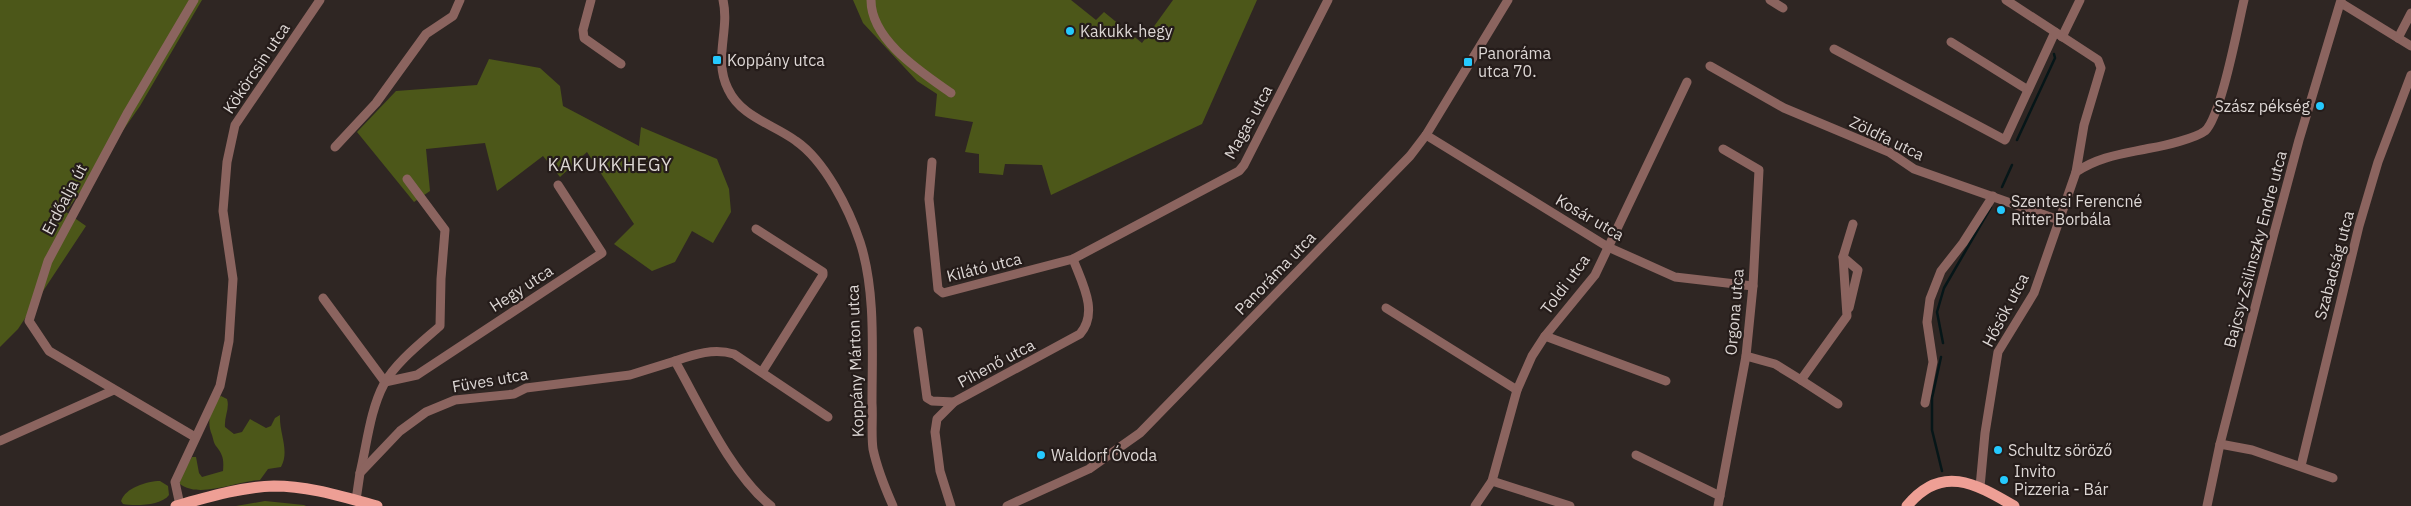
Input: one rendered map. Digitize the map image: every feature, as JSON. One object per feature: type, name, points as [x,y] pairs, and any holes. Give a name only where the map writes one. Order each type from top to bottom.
[{"type":"main road","points":[[1907,506],[1926,488],[1939,482],[1958,481],[1980,487],[2014,506]]},
{"type":"main road","points":[[178,505],[240,490],[276,486],[314,490],[377,506]]},
{"type":"street","name":"Erdőalja út","points":[[194,0],[128,112],[48,261],[29,321],[49,351],[195,437]]},
{"type":"street","name":"Kökörcsin utca","points":[[178,505],[175,482],[220,386],[229,340],[233,279],[223,211],[227,162],[235,125],[320,0]]},
{"type":"street","points":[[334,147],[376,103],[426,34],[453,16],[458,0]]},
{"type":"street","points":[[591,0],[583,30],[584,38],[621,64]]},
{"type":"street","name":"Koppány Márton utca","points":[[723,0],[720,68],[728,90],[739,106],[796,141],[811,154],[824,170],[852,221],[860,243],[867,269],[871,322],[873,448],[893,506]]},
{"type":"street","points":[[871,0],[871,14],[892,45],[912,65],[951,93]]},
{"type":"street","name":"Magas utca","points":[[1073,259],[1239,171],[1244,166],[1328,0]]},
{"type":"street","name":"Panoráma utca","points":[[1007,506],[1089,469],[1140,433],[1410,156],[1426,135],[1508,0]]},
{"type":"street","points":[[1770,0],[1783,8]]},
{"type":"street","name":"Hősök utca","points":[[1980,487],[1985,433],[1998,352],[2034,293],[2076,172],[2084,125],[2101,68],[2098,60],[2006,0]]},
{"type":"street","points":[[1834,49],[2005,140],[2028,90],[2058,34],[2080,0]]},
{"type":"street","points":[[2076,172],[2093,161],[2157,147],[2203,133],[2209,127],[2222,87],[2244,0]]},
{"type":"street","points":[[2341,1],[2411,46]]},
{"type":"street","name":"Bajcsy-Zsilinszky Endre utca","points":[[2206,506],[2220,444],[2299,140],[2341,1]]},
{"type":"street","points":[[2398,38],[2411,13]]},
{"type":"street","points":[[1950,42],[2028,90]]},
{"type":"street","name":"Zöldfa utca","points":[[1710,66],[1784,108],[1889,152],[1914,169],[2059,220]]},
{"type":"street","name":"Szabadság utca","points":[[2301,466],[2359,226],[2378,162],[2411,75]]},
{"type":"street","name":"Toldi utca","points":[[1475,506],[1492,481],[1517,390],[1532,356],[1544,336],[1595,274],[1687,82]]},
{"type":"street","name":"Kosár utca","points":[[1426,135],[1608,247],[1675,277],[1753,286]]},
{"type":"street","name":"Orgona utca","points":[[1718,506],[1746,356],[1753,286],[1758,170],[1723,149]]},
{"type":"street","name":"Kilátó utca","points":[[932,162],[929,199],[938,289],[943,293],[1073,259]]},
{"type":"street","points":[[356,500],[376,400],[385,382],[415,348],[440,326],[445,230],[407,179]]},
{"type":"street","name":"Hegy utca","points":[[385,382],[417,375],[602,253],[558,185]]},
{"type":"street","points":[[1925,403],[1933,362],[1927,322],[1930,299],[1941,271],[1963,243],[1993,196]]},
{"type":"street","points":[[1847,316],[1843,257],[1854,224]]},
{"type":"street","points":[[756,229],[822,272],[823,275],[762,372],[828,417]]},
{"type":"street","points":[[1801,380],[1847,316],[1858,270],[1843,257]]},
{"type":"street","name":"Pihenő utca","points":[[951,506],[940,471],[935,432],[937,420],[954,402],[1080,334],[1088,326],[1090,317],[1087,295],[1073,259]]},
{"type":"street","points":[[323,298],[385,382]]},
{"type":"street","points":[[1386,308],[1517,390]]},
{"type":"street","points":[[918,331],[926,398],[932,401],[954,402]]},
{"type":"street","points":[[1544,336],[1666,381]]},
{"type":"street","name":"Füves utca","points":[[360,473],[400,431],[426,412],[454,400],[514,394],[526,388],[630,375],[700,353],[718,351],[734,354],[762,372]]},
{"type":"street","points":[[1746,356],[1775,364],[1838,404]]},
{"type":"street","points":[[676,361],[742,476],[759,497],[771,506]]},
{"type":"street","points":[[0,441],[114,390]]},
{"type":"street","points":[[2220,444],[2252,450],[2333,478]]},
{"type":"street","points":[[1636,455],[1720,496]]},
{"type":"street","points":[[1492,481],[1570,506]]},
{"type":"green space","points":[[0,0],[202,0],[140,106],[66,212],[86,226],[18,329],[0,347]]},
{"type":"green space","points":[[853,0],[1071,0],[1096,20],[1104,12],[1142,43],[1173,0],[1257,0],[1202,124],[1051,195],[1042,165],[1005,164],[1003,175],[979,173],[979,154],[965,152],[973,122],[935,116],[937,94],[917,81],[863,23]]},
{"type":"green space","points":[[489,59],[540,68],[560,86],[563,106],[639,146],[641,127],[717,159],[729,189],[731,212],[713,243],[692,231],[675,262],[652,271],[614,244],[634,224],[587,152],[560,177],[543,156],[497,191],[485,143],[426,149],[430,191],[414,202],[357,132],[396,91],[477,85]]},
{"type":"green space","points":[[221,396],[227,399],[228,402],[225,427],[234,434],[242,432],[250,419],[266,428],[271,426],[275,418],[280,415],[284,461],[281,467],[268,469],[260,480],[208,490],[188,488],[180,484],[180,477],[192,457],[196,457],[199,473],[202,477],[223,471],[222,457],[215,444],[209,425],[211,411]]},
{"type":"green space","points":[[160,481],[168,486],[169,495],[165,499],[154,503],[134,505],[123,504],[121,501],[127,492],[137,486]]},
{"type":"green space","points":[[265,501],[304,505],[306,506],[236,506]]},
{"type":"waterway","points":[[2017,140],[2055,58],[2054,54]]},
{"type":"waterway","points":[[2002,187],[2012,165]]},
{"type":"waterway","points":[[1943,343],[1937,312],[1944,288],[1991,207]]},
{"type":"waterway","points":[[1941,357],[1932,398],[1932,430],[1942,471]]},
{"type":"place","name":"Kakukk-hegy","points":[[1070,31]]},
{"type":"place","name":"Koppány utca","points":[[717,60]]},
{"type":"place","name":"Panoráma utca 70.","points":[[1468,62]]},
{"type":"place","name":"Szász pékség","points":[[2320,106]]},
{"type":"place","name":"Szentesi Ferencné Ritter Borbála","points":[[2001,210]]},
{"type":"place","name":"Schultz söröző","points":[[1998,450]]},
{"type":"place","name":"Waldorf Óvoda","points":[[1041,455]]},
{"type":"place","name":"Invito Pizzeria - Bár","points":[[2004,480]]},
{"type":"district","name":"KAKUKKHEGY","points":[[610,165]]}]
